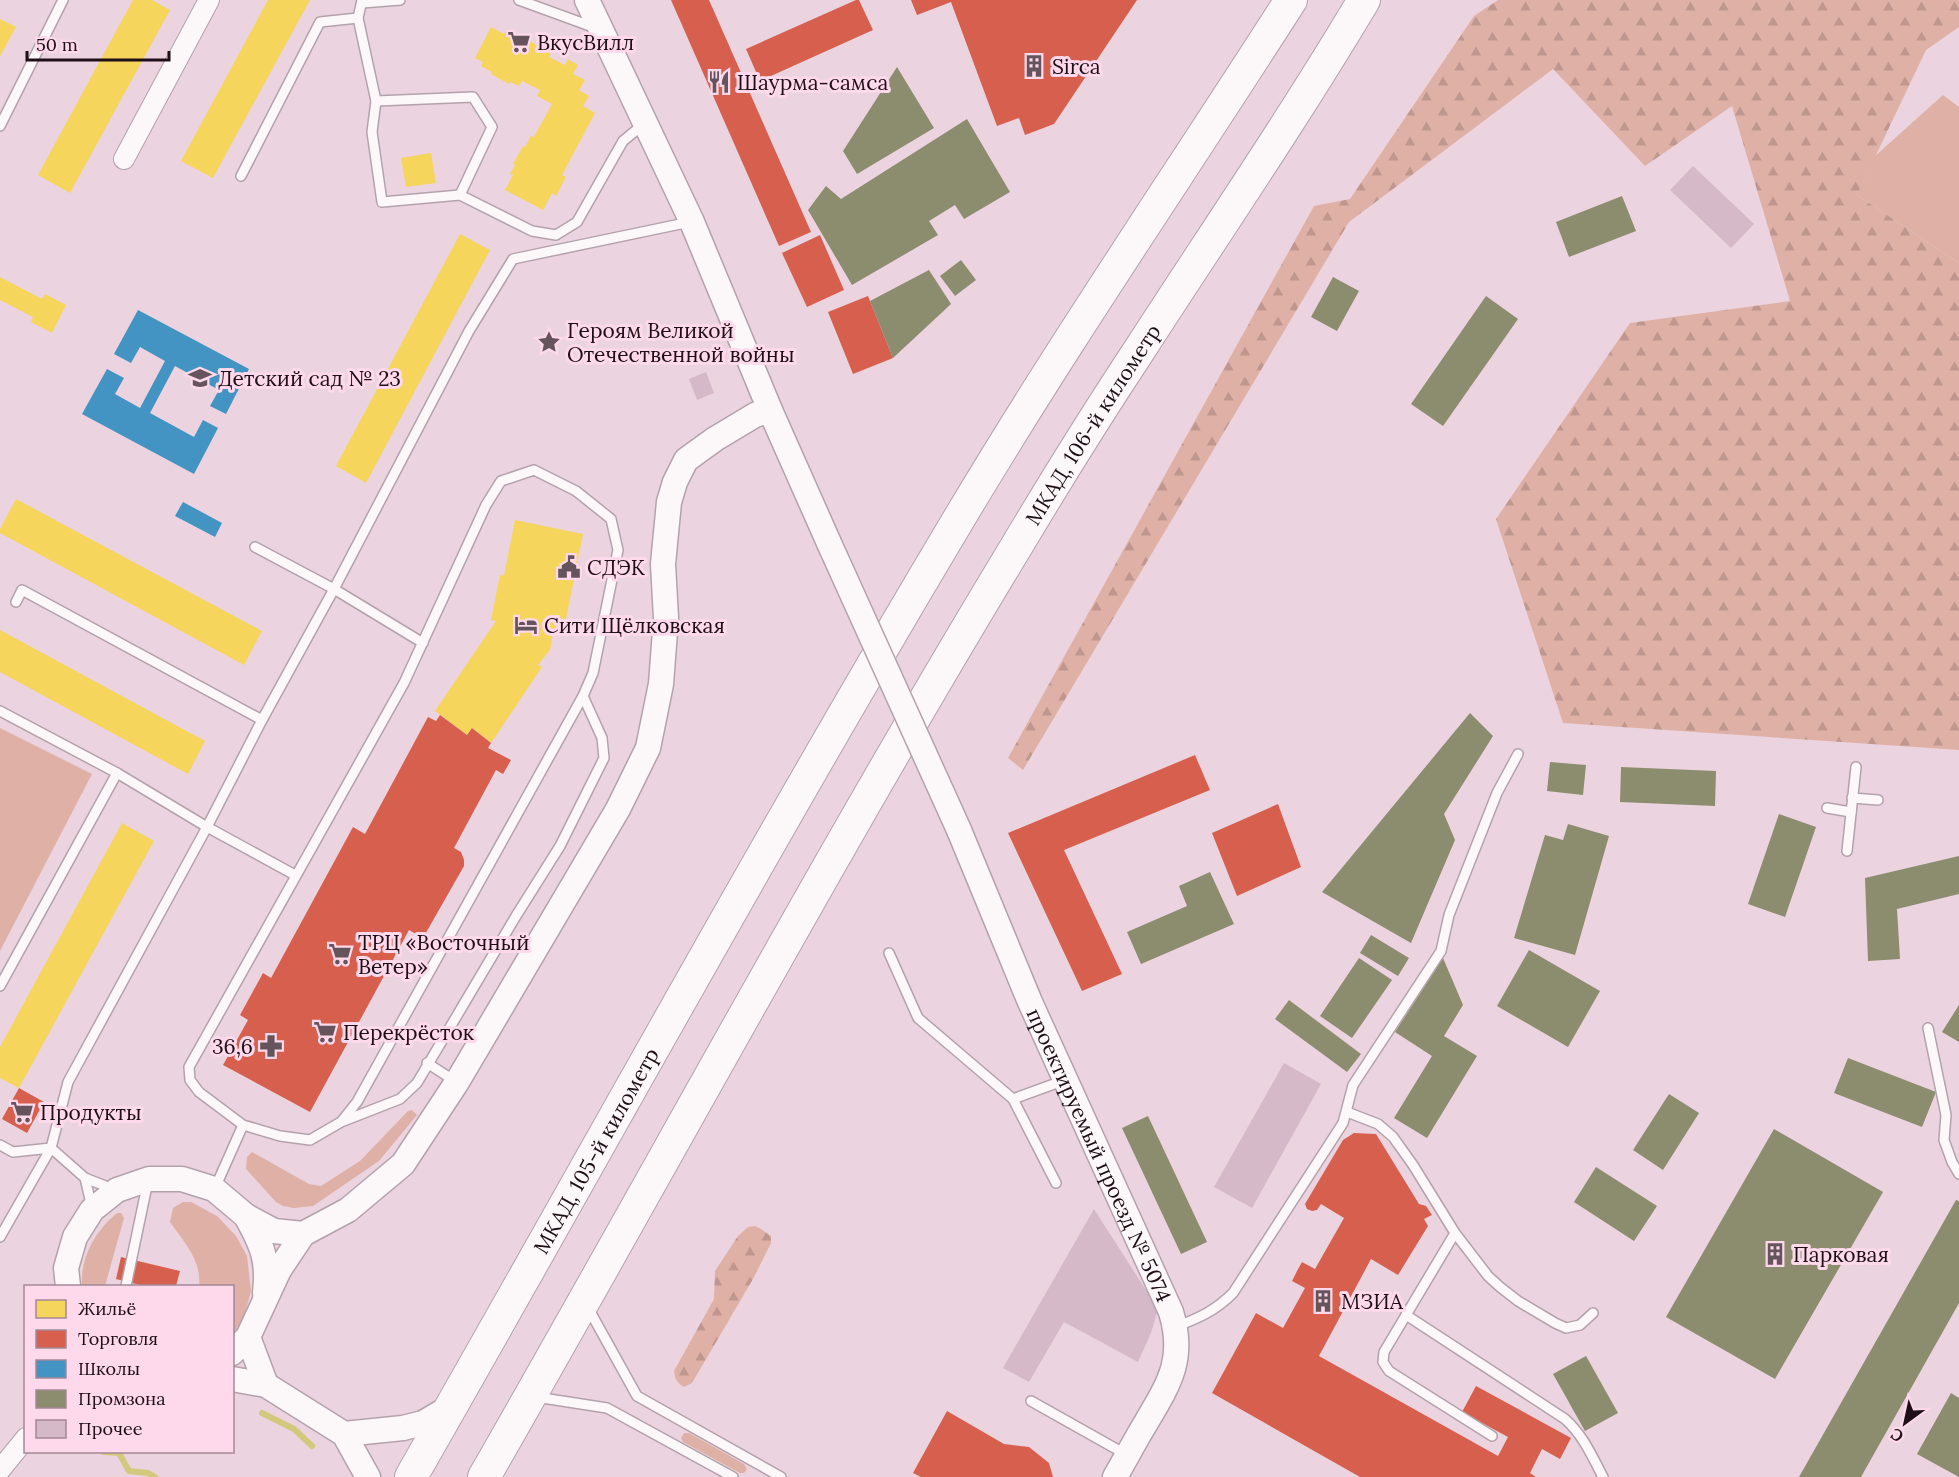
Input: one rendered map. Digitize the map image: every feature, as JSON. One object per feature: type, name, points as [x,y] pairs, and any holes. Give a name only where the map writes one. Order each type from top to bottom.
[{"type":"highway","name":"МКАД, 105-й километр","points":[[411,1477],[781,824],[962,515],[1084,318],[1291,0]]},
{"type":"highway","name":"МКАД, 106-й километр","points":[[585,1302],[836,855],[1022,537],[1137,352],[1258,168],[1364,0]]},
{"type":"highway","points":[[484,1477],[585,1302]]},
{"type":"street","points":[[124,159],[209,0]]},
{"type":"street","name":"проектируемый проезд № 5074","points":[[586,0],[692,222],[770,410],[959,830],[1030,1002],[1171,1312],[1175,1327],[1175,1365],[1169,1383],[1115,1477]]},
{"type":"street","points":[[266,1385],[240,1345],[264,1304],[279,1270],[303,1234],[348,1210],[403,1164],[457,1082],[618,809],[648,748],[661,684],[666,618],[663,564],[669,502],[675,482],[686,460],[715,439],[756,415],[770,410]]},
{"type":"street","points":[[68,1285],[66,1268],[75,1237],[92,1210],[117,1190],[149,1179],[182,1179],[214,1189],[246,1216],[274,1231],[303,1234]]},
{"type":"street","points":[[246,1216],[261,1243],[267,1273],[264,1304]]},
{"type":"street","points":[[234,1380],[266,1385],[344,1434],[368,1477]]},
{"type":"street","points":[[344,1434],[403,1428],[423,1423],[452,1406]]},
{"type":"street","points":[[0,1470],[24,1440]]},
{"type":"lane","points":[[0,126],[63,0]]},
{"type":"lane","points":[[400,0],[362,2],[358,18],[375,101],[372,132],[382,202],[460,195],[532,231],[556,235],[578,222],[624,141],[645,123]]},
{"type":"lane","points":[[519,0],[600,30]]},
{"type":"lane","points":[[241,176],[320,22],[358,18]]},
{"type":"lane","points":[[375,101],[472,97],[492,127],[460,195]]},
{"type":"lane","points":[[0,1237],[51,1148],[68,1082],[334,590],[470,331],[513,259],[692,222]]},
{"type":"lane","points":[[341,1122],[357,1102],[583,696],[593,673],[618,550],[615,531],[611,519],[576,491],[534,470],[501,481],[486,505],[404,683],[189,1066],[190,1080],[199,1092],[243,1125],[280,1136],[310,1140],[341,1122],[400,1099],[417,1083],[560,846],[604,758],[602,738],[583,696]]},
{"type":"lane","points":[[255,547],[334,590],[423,643]]},
{"type":"lane","points":[[16,602],[22,590],[262,720]]},
{"type":"lane","points":[[0,711],[117,773],[207,827],[295,875]]},
{"type":"lane","points":[[1175,1327],[1219,1308],[1233,1293],[1334,1137],[1347,1112],[1353,1085],[1441,951],[1449,915],[1497,793],[1518,754]]},
{"type":"lane","points":[[1847,851],[1856,767]]},
{"type":"lane","points":[[0,986],[117,773]]},
{"type":"lane","points":[[1852,798],[1878,800]]},
{"type":"lane","points":[[1827,808],[1851,812]]},
{"type":"lane","points":[[889,954],[918,1018],[1013,1099],[1056,1184]]},
{"type":"lane","points":[[1928,1028],[1946,1115],[1944,1140],[1959,1174]]},
{"type":"lane","points":[[427,1063],[457,1082]]},
{"type":"lane","points":[[1013,1099],[1065,1080]]},
{"type":"lane","points":[[1347,1112],[1378,1124],[1393,1137],[1455,1233],[1488,1276],[1518,1302],[1566,1328],[1580,1325],[1593,1313]]},
{"type":"lane","points":[[214,1189],[243,1125]]},
{"type":"lane","points":[[0,1145],[13,1152],[51,1148],[85,1178],[117,1190]]},
{"type":"lane","points":[[85,1178],[92,1210]]},
{"type":"lane","points":[[126,1285],[149,1179]]},
{"type":"lane","points":[[1455,1233],[1382,1357],[1385,1368],[1492,1436]]},
{"type":"lane","points":[[585,1302],[637,1396],[781,1477]]},
{"type":"lane","points":[[1406,1315],[1565,1419],[1581,1436],[1603,1477]]},
{"type":"lane","points":[[530,1397],[607,1408],[733,1477]]},
{"type":"lane","points":[[1031,1401],[1127,1455]]},
{"type":"green space","points":[[1498,0],[1959,0],[1959,27],[1926,50],[1857,195],[1959,263],[1959,750],[1563,723],[1496,519],[1630,323],[1790,301],[1732,106],[1645,166],[1553,69],[1349,222],[1023,770],[1008,758],[1314,206],[1350,199],[1474,16]]},
{"type":"green space","points":[[1943,95],[1959,107],[1959,263],[1857,195],[1875,156]]},
{"type":"green space","points":[[0,728],[92,774],[0,951]]},
{"type":"green space","points":[[412,1110],[417,1115],[379,1161],[313,1206],[294,1208],[283,1206],[276,1202],[246,1169],[247,1157],[252,1152],[309,1184],[321,1186],[360,1161],[408,1111]]},
{"type":"green space","points":[[183,1202],[191,1202],[217,1216],[236,1236],[247,1256],[251,1291],[244,1317],[234,1333],[234,1285],[199,1285],[195,1260],[170,1222],[173,1208]]},
{"type":"green space","points":[[117,1213],[121,1213],[124,1218],[105,1285],[82,1285],[86,1255],[109,1220]]},
{"type":"green space","points":[[755,1226],[771,1236],[771,1243],[753,1279],[692,1383],[684,1387],[677,1380],[674,1371],[714,1299],[715,1271],[738,1236],[748,1227]]},
{"type":"green space","points":[[684,1433],[689,1433],[744,1464],[747,1469],[744,1473],[740,1473],[683,1442],[681,1438]]},
{"type":"building: Жильё","points":[[133,0],[152,0],[170,10],[70,193],[38,175]]},
{"type":"building: Жильё","points":[[268,0],[310,0],[213,178],[181,161]]},
{"type":"building: Жильё","points":[[0,19],[16,27],[0,56]]},
{"type":"building: Жильё","points":[[491,27],[504,34],[507,29],[551,53],[549,57],[565,65],[568,59],[578,65],[573,74],[585,80],[579,90],[589,96],[583,106],[595,113],[562,175],[566,177],[556,196],[552,193],[543,210],[505,190],[513,175],[510,174],[515,165],[513,164],[523,146],[525,147],[531,136],[534,137],[552,104],[537,96],[540,90],[522,81],[519,86],[510,82],[509,84],[481,66],[483,62],[475,58]]},
{"type":"building: Жильё","points":[[431,153],[436,183],[406,187],[401,158]]},
{"type":"building: Жильё","points":[[460,234],[490,250],[366,483],[336,466]]},
{"type":"building: Жильё","points":[[0,277],[42,299],[45,294],[66,305],[52,333],[31,322],[33,317],[0,300]]},
{"type":"building: Жильё","points":[[16,499],[262,631],[244,665],[0,533]]},
{"type":"building: Жильё","points":[[515,520],[583,534],[563,634],[553,632],[550,650],[538,665],[542,667],[491,743],[472,728],[467,735],[435,711],[496,621],[491,620],[500,575],[504,576]]},
{"type":"building: Жильё","points":[[0,630],[205,741],[188,774],[0,672]]},
{"type":"building: Жильё","points":[[122,823],[154,841],[19,1088],[0,1078],[0,1047]]},
{"type":"building: Торговля","points":[[671,0],[709,0],[811,232],[779,246]]},
{"type":"building: Торговля","points":[[859,0],[873,30],[760,81],[746,49]]},
{"type":"building: Торговля","name":"Sirca","points":[[911,0],[1137,0],[1054,124],[1025,135],[1019,118],[997,126],[951,2],[917,15]]},
{"type":"building: Торговля","points":[[820,235],[844,290],[807,307],[782,253]]},
{"type":"building: Торговля","points":[[868,296],[893,358],[853,374],[828,312]]},
{"type":"building: Торговля","points":[[440,715],[467,735],[472,728],[491,743],[488,748],[511,760],[503,774],[496,770],[454,848],[461,852],[464,866],[423,938],[409,930],[310,1112],[223,1065],[248,1020],[240,1015],[263,973],[271,978],[353,827],[365,834],[428,717],[436,721]]},
{"type":"building: Торговля","points":[[1195,755],[1210,790],[1064,850],[1122,974],[1082,991],[1008,833]]},
{"type":"building: Торговля","points":[[1278,804],[1301,867],[1237,896],[1212,833]]},
{"type":"building: Торговля","points":[[19,1088],[44,1102],[27,1133],[2,1119]]},
{"type":"building: Торговля","name":"МЗИА","points":[[1354,1133],[1376,1134],[1419,1204],[1426,1206],[1432,1215],[1424,1219],[1428,1226],[1398,1275],[1371,1259],[1319,1356],[1498,1456],[1508,1437],[1462,1412],[1476,1386],[1571,1438],[1560,1459],[1542,1449],[1530,1473],[1536,1477],[1360,1477],[1212,1393],[1256,1313],[1283,1328],[1305,1288],[1292,1281],[1297,1271],[1302,1262],[1315,1269],[1344,1218],[1321,1204],[1317,1210],[1312,1211],[1307,1209],[1305,1204],[1343,1140]]},
{"type":"building: Торговля","points":[[121,1257],[180,1271],[176,1285],[140,1285],[116,1279]]},
{"type":"building: Торговля","points":[[947,1411],[1004,1444],[1029,1447],[1049,1463],[1053,1477],[921,1477],[913,1473]]},
{"type":"building: Школы","points":[[138,310],[249,369],[226,414],[210,406],[219,390],[175,366],[150,413],[194,437],[203,420],[218,428],[194,474],[82,414],[107,369],[124,378],[115,394],[140,408],[165,361],[140,347],[131,363],[114,354]]},
{"type":"building: Школы","points":[[183,502],[222,523],[215,537],[175,516]]},
{"type":"building: Промзона","points":[[897,67],[934,128],[857,174],[843,151]]},
{"type":"building: Промзона","points":[[967,119],[1010,192],[964,219],[955,205],[929,221],[938,235],[852,285],[808,210],[826,186],[841,199]]},
{"type":"building: Промзона","points":[[1622,196],[1636,231],[1569,257],[1556,222]]},
{"type":"building: Промзона","points":[[961,260],[976,280],[955,296],[940,276]]},
{"type":"building: Промзона","points":[[929,270],[951,304],[893,358],[870,301]]},
{"type":"building: Промзона","points":[[1333,277],[1359,291],[1337,331],[1311,317]]},
{"type":"building: Промзона","points":[[1486,296],[1518,319],[1443,426],[1411,404]]},
{"type":"building: Промзона","points":[[1470,713],[1493,736],[1444,814],[1455,840],[1411,943],[1322,892]]},
{"type":"building: Промзона","points":[[1550,762],[1586,765],[1583,795],[1547,791]]},
{"type":"building: Промзона","points":[[1621,767],[1716,771],[1715,806],[1620,802]]},
{"type":"building: Промзона","points":[[1779,814],[1816,827],[1785,917],[1748,904]]},
{"type":"building: Промзона","points":[[1568,824],[1609,836],[1575,955],[1514,938],[1545,835],[1563,840]]},
{"type":"building: Промзона","points":[[1959,856],[1959,894],[1897,909],[1900,959],[1868,961],[1865,878]]},
{"type":"building: Промзона","points":[[1210,872],[1234,924],[1141,964],[1127,932],[1187,906],[1179,886]]},
{"type":"building: Промзона","points":[[1371,935],[1409,958],[1398,976],[1360,953]]},
{"type":"building: Промзона","points":[[1529,950],[1600,991],[1568,1047],[1497,1006]]},
{"type":"building: Промзона","points":[[1359,958],[1392,980],[1352,1038],[1320,1016]]},
{"type":"building: Промзона","points":[[1443,958],[1463,1005],[1444,1036],[1477,1056],[1427,1138],[1394,1118],[1432,1056],[1395,1032]]},
{"type":"building: Промзона","points":[[1289,1000],[1361,1054],[1347,1072],[1275,1019]]},
{"type":"building: Промзона","points":[[1959,1005],[1959,1042],[1942,1032]]},
{"type":"building: Промзона","points":[[1848,1058],[1936,1092],[1922,1127],[1834,1093]]},
{"type":"building: Промзона","points":[[1669,1094],[1699,1113],[1663,1170],[1633,1150]]},
{"type":"building: Промзона","points":[[1148,1116],[1207,1242],[1181,1254],[1122,1128]]},
{"type":"building: Промзона","name":"Парковая","points":[[1774,1129],[1883,1192],[1775,1379],[1666,1317]]},
{"type":"building: Промзона","points":[[1596,1167],[1657,1206],[1634,1241],[1574,1202]]},
{"type":"building: Промзона","points":[[1956,1200],[1959,1201],[1959,1303],[1861,1477],[1799,1477]]},
{"type":"building: Промзона","points":[[1586,1356],[1618,1413],[1585,1431],[1553,1374]]},
{"type":"building: Промзона","points":[[1951,1393],[1959,1398],[1959,1477],[1917,1454]]},
{"type":"building: Прочее","points":[[1693,166],[1754,224],[1731,248],[1670,190]]},
{"type":"building: Прочее","points":[[706,372],[714,393],[697,400],[689,379]]},
{"type":"building: Прочее","points":[[1284,1063],[1321,1084],[1252,1208],[1214,1187]]},
{"type":"building: Прочее","points":[[1094,1209],[1158,1309],[1151,1333],[1138,1362],[1064,1322],[1029,1382],[1003,1368]]},
{"type":"waterway","points":[[262,1413],[294,1429],[312,1446]]},
{"type":"waterway","points":[[119,1453],[129,1471],[148,1473],[155,1477]]},
{"type":"place","name":"ВкусВилл","points":[[519,42]]},
{"type":"place","name":"Sirca","points":[[1034,66]]},
{"type":"place","name":"Шаурма-самса","points":[[719,82]]},
{"type":"place","name":"Героям Великой Отечественной войны","points":[[549,342]]},
{"type":"place","name":"Детский сад № 23","points":[[200,378]]},
{"type":"place","name":"СДЭК","points":[[569,567]]},
{"type":"place","name":"Сити Щёлковская","points":[[526,625]]},
{"type":"place","name":"ТРЦ «Восточный Ветер»","points":[[340,954]]},
{"type":"place","name":"Перекрёсток","points":[[325,1032]]},
{"type":"place","name":"36,6","points":[[271,1046]]},
{"type":"place","name":"Продукты","points":[[22,1112]]},
{"type":"place","name":"Парковая","points":[[1775,1254]]},
{"type":"place","name":"МЗИА","points":[[1323,1301]]}]
